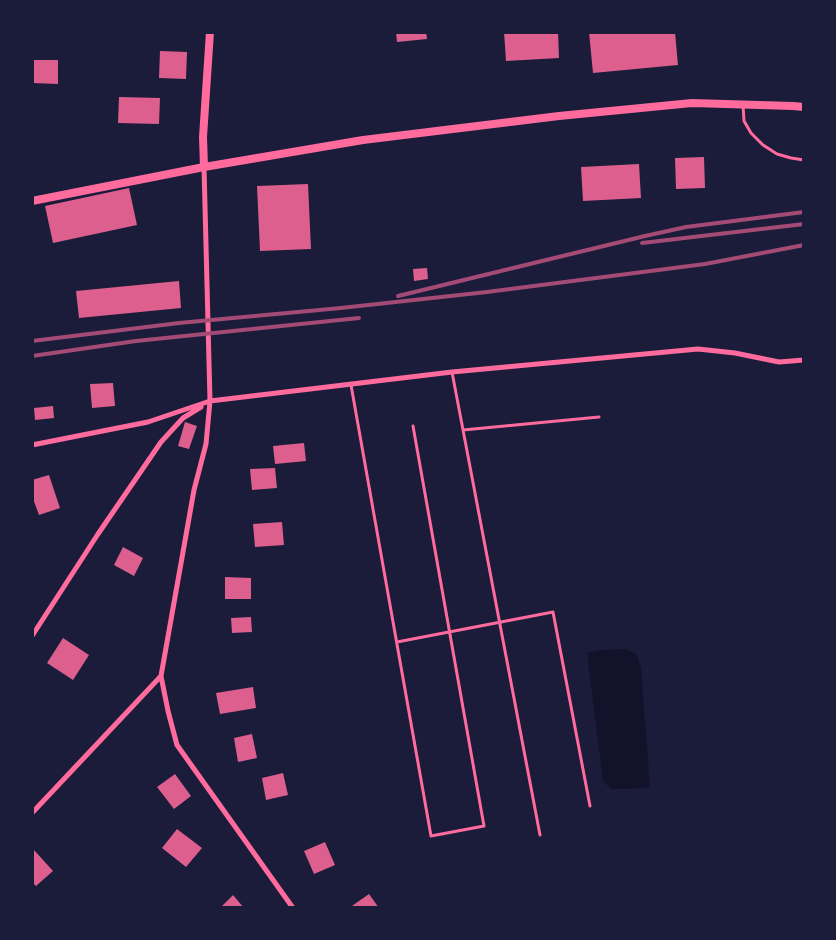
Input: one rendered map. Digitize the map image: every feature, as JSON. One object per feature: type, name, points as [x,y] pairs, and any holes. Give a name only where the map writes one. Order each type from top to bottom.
[{"type":"street","points":[[210,32],[202,137],[210,401],[206,444],[194,490],[161,676],[177,745],[293,908]]},
{"type":"street","points":[[32,201],[204,167],[363,140],[559,116],[692,104],[804,107]]},
{"type":"street","points":[[32,445],[148,422],[210,401],[452,372],[698,349],[735,353],[779,362],[804,360]]},
{"type":"street","points":[[32,636],[98,534],[161,442],[183,418],[210,401]]},
{"type":"street","points":[[32,813],[161,676]]},
{"type":"lane","points":[[743,104],[744,121],[751,133],[763,145],[777,154],[804,160]]},
{"type":"lane","points":[[452,372],[540,835]]},
{"type":"lane","points":[[351,384],[431,836],[484,826],[413,426]]},
{"type":"lane","points":[[463,430],[599,417]]},
{"type":"lane","points":[[397,642],[553,612],[590,806]]},
{"type":"shaded area","points":[[626,649],[636,654],[641,667],[650,788],[611,789],[603,781],[587,653],[601,650]]},
{"type":"building","points":[[396,32],[426,32],[427,39],[397,42]]},
{"type":"building","points":[[504,32],[558,32],[559,58],[506,61]]},
{"type":"building","points":[[589,32],[675,32],[678,65],[593,73]]},
{"type":"building","points":[[160,51],[187,52],[186,79],[159,78]]},
{"type":"building","points":[[32,60],[58,60],[58,84],[32,83]]},
{"type":"building","points":[[119,97],[160,98],[159,124],[118,123]]},
{"type":"building","points":[[704,157],[705,188],[676,189],[675,158]]},
{"type":"building","points":[[639,164],[641,198],[583,201],[581,167]]},
{"type":"building","points":[[308,184],[311,249],[260,251],[257,186]]},
{"type":"building","points":[[129,188],[137,225],[53,243],[45,206]]},
{"type":"building","points":[[427,268],[428,279],[414,281],[413,269]]},
{"type":"building","points":[[179,281],[181,308],[79,318],[76,291]]},
{"type":"building","points":[[113,383],[115,406],[92,408],[90,384]]},
{"type":"building","points":[[53,406],[54,418],[35,420],[34,408]]},
{"type":"building","points":[[185,422],[197,426],[189,449],[178,446]]},
{"type":"building","points":[[304,443],[306,461],[275,464],[273,446]]},
{"type":"building","points":[[275,468],[277,488],[252,490],[250,469]]},
{"type":"building","points":[[49,475],[60,508],[39,515],[32,496],[32,480]]},
{"type":"building","points":[[282,522],[284,545],[255,547],[253,524]]},
{"type":"building","points":[[123,547],[143,558],[134,576],[114,565]]},
{"type":"building","points":[[225,577],[251,578],[251,599],[225,599]]},
{"type":"building","points":[[251,617],[252,632],[232,633],[231,618]]},
{"type":"building","points":[[63,638],[89,655],[73,680],[47,663]]},
{"type":"building","points":[[253,687],[256,708],[220,714],[216,693]]},
{"type":"building","points":[[252,734],[257,758],[238,762],[234,738]]},
{"type":"building","points":[[283,773],[288,795],[266,800],[262,778]]},
{"type":"building","points":[[175,774],[191,796],[174,809],[157,787]]},
{"type":"building","points":[[177,829],[202,848],[186,867],[162,848]]},
{"type":"building","points":[[325,842],[335,865],[314,874],[304,851]]},
{"type":"building","points":[[34,850],[53,871],[36,886],[32,882],[32,851]]},
{"type":"building","points":[[369,894],[379,908],[349,908]]},
{"type":"building","points":[[233,895],[244,908],[220,908]]},
{"type":"railway","points":[[398,296],[686,227],[804,212]]},
{"type":"railway","points":[[642,243],[804,224]]},
{"type":"railway","points":[[32,341],[179,323],[487,292],[705,264],[804,245]]},
{"type":"railway","points":[[32,356],[136,341],[359,318]]}]
